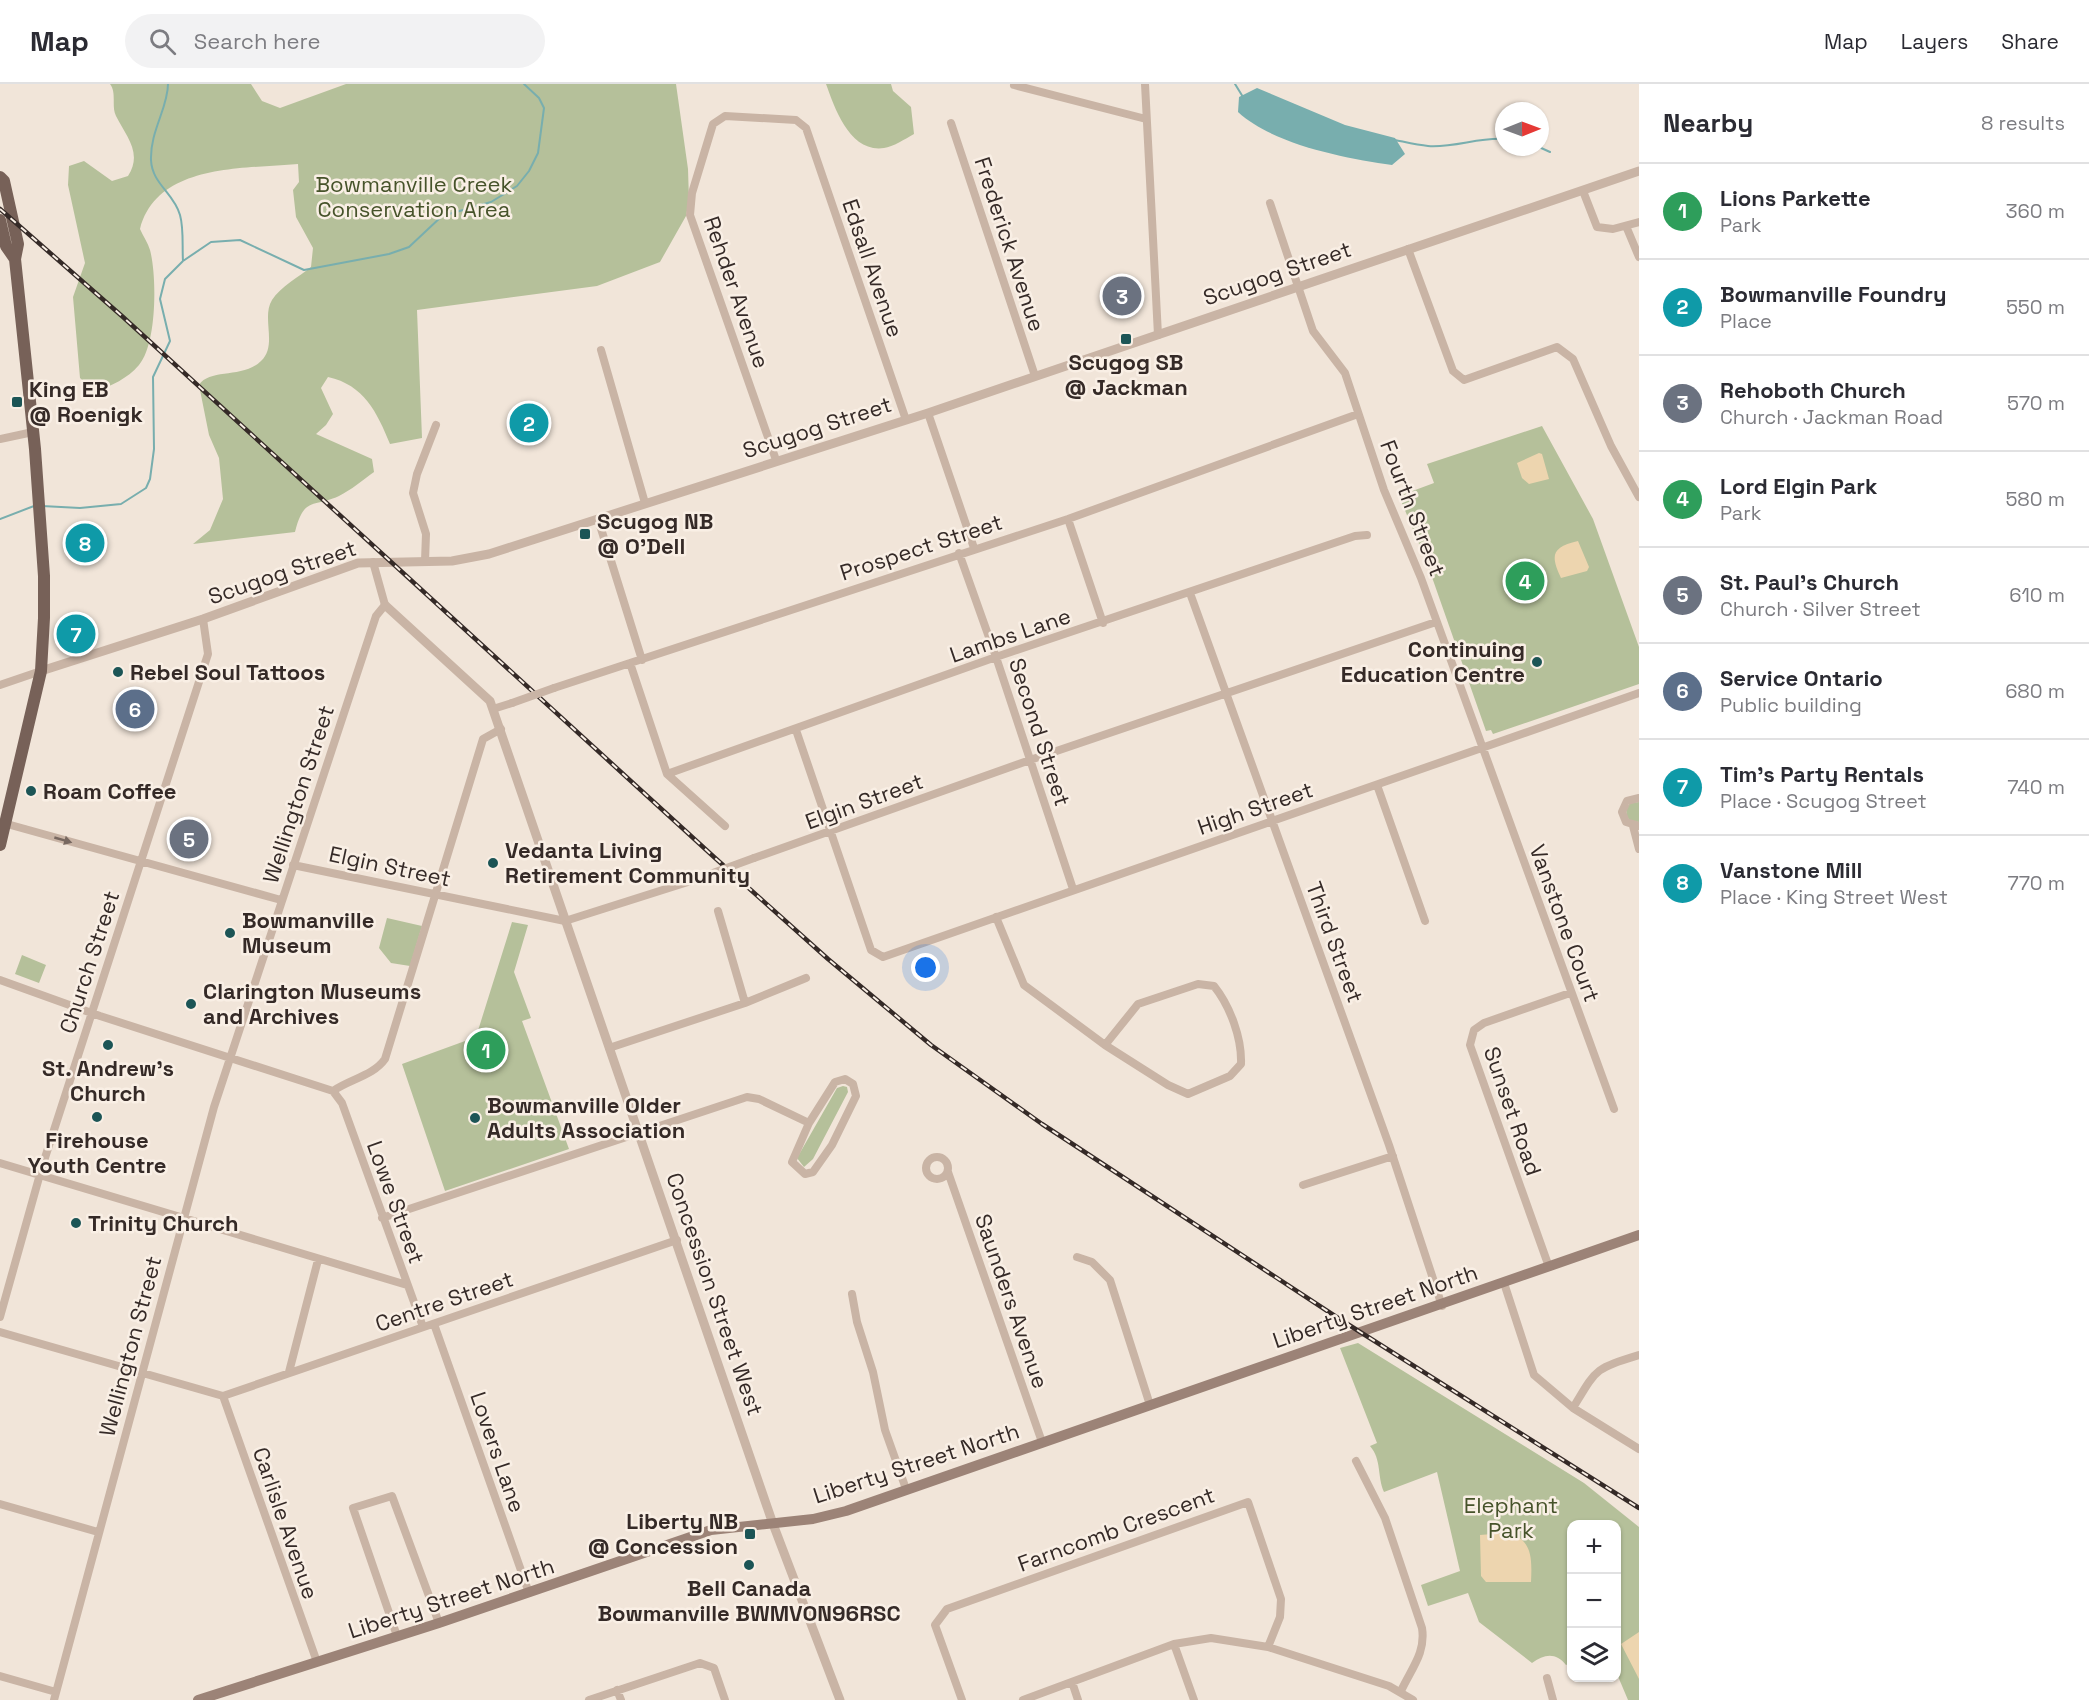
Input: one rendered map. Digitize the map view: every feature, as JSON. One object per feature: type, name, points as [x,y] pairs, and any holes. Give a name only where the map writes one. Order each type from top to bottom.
[{"type":"main road","points":[[0,177],[4,181],[18,244],[15,259],[35,449],[44,576],[41,671],[7,824],[0,845]]},
{"type":"main road","points":[[0,220],[6,246],[15,259]]},
{"type":"main road","name":"Liberty Street North","points":[[198,1700],[439,1623],[711,1530],[813,1519],[846,1511],[1442,1306],[1639,1235]]},
{"type":"street","points":[[1145,84],[1158,335]]},
{"type":"street","points":[[1014,85],[1146,119]]},
{"type":"street","name":"Rehder Avenue","points":[[776,460],[690,215],[692,194],[713,124],[725,116],[796,120],[806,128]]},
{"type":"street","name":"Frederick Avenue","points":[[951,123],[1035,376]]},
{"type":"street","name":"Edsall Avenue","points":[[806,128],[906,420]]},
{"type":"street","name":"Scugog Street","points":[[0,685],[203,619],[358,563],[452,561],[489,555],[776,460],[928,413],[1639,171]]},
{"type":"street","points":[[1583,191],[1597,227],[1613,229],[1639,222]]},
{"type":"street","name":"Fourth Street","points":[[1270,203],[1313,331],[1345,374],[1384,490],[1436,622],[1482,750]]},
{"type":"street","points":[[1626,226],[1639,256]]},
{"type":"street","points":[[1408,249],[1453,370],[1464,380],[1557,347],[1573,358],[1611,446],[1639,495]]},
{"type":"street","points":[[601,350],[645,503]]},
{"type":"street","points":[[928,413],[975,548]]},
{"type":"street","name":"Prospect Street","points":[[493,709],[959,553],[1068,519],[1358,414]]},
{"type":"street","points":[[424,561],[426,534],[413,493],[417,474],[436,425]]},
{"type":"street","points":[[0,438],[33,432]]},
{"type":"street","points":[[598,519],[642,660]]},
{"type":"street","points":[[1068,519],[1103,623]]},
{"type":"street","name":"Lambs Lane","points":[[667,774],[996,657],[1103,623],[1355,536],[1367,535]]},
{"type":"street","name":"Second Street","points":[[959,553],[1073,889]]},
{"type":"street","points":[[373,562],[385,605]]},
{"type":"street","name":"Third Street","points":[[1190,593],[1393,1156],[1442,1306]]},
{"type":"street","name":"Concession Street West","points":[[385,605],[490,701],[677,1239],[773,1524],[840,1700]]},
{"type":"street","name":"Wellington Street","points":[[55,1696],[182,1220],[230,1059],[376,616],[385,605]]},
{"type":"street","name":"Church Street","points":[[0,1317],[39,1177],[208,654],[203,619]]},
{"type":"street","name":"Elgin Street","points":[[293,865],[565,921],[830,833],[1030,760],[1436,622]]},
{"type":"street","points":[[630,663],[667,774],[725,826]]},
{"type":"street","name":"High Street","points":[[830,833],[871,950],[883,957],[1073,889],[1482,750],[1639,693]]},
{"type":"street","points":[[0,980],[91,1013],[333,1091],[379,1067],[385,1059],[483,739],[501,729]]},
{"type":"street","points":[[796,730],[830,833]]},
{"type":"street","name":"Vanstone Court","points":[[1482,750],[1614,1109]]},
{"type":"street","points":[[1377,785],[1425,921]]},
{"type":"street","points":[[1639,798],[1630,799],[1622,808],[1624,819],[1636,826],[1639,849]]},
{"type":"street","points":[[7,824],[281,900]]},
{"type":"street","points":[[718,911],[745,1003]]},
{"type":"street","points":[[996,917],[1024,985],[1105,1045],[1168,1085],[1188,1094],[1230,1076],[1242,1064],[1242,1049],[1224,998],[1214,986],[1198,984],[1138,1004],[1105,1045]]},
{"type":"street","points":[[609,1048],[745,1003],[806,978]]},
{"type":"street","name":"Sunset Road","points":[[1549,1267],[1470,1044],[1474,1030],[1484,1023],[1570,993]]},
{"type":"street","points":[[845,1079],[853,1083],[856,1096],[832,1145],[813,1172],[805,1173],[792,1162],[809,1123],[835,1082],[845,1079]]},
{"type":"street","name":"Lowe Street","points":[[333,1091],[342,1103],[423,1327]]},
{"type":"street","points":[[382,1218],[747,1097],[759,1099],[809,1123]]},
{"type":"street","points":[[1303,1185],[1393,1156]]},
{"type":"street","points":[[0,1163],[39,1177],[407,1286]]},
{"type":"street","name":"Saunders Avenue","points":[[948,1172],[1042,1442]]},
{"type":"street","name":"Centre Street","points":[[223,1396],[677,1239]]},
{"type":"street","points":[[1077,1257],[1101,1269],[1110,1280],[1150,1405]]},
{"type":"street","points":[[289,1372],[318,1260]]},
{"type":"street","points":[[1504,1283],[1534,1375],[1573,1408],[1639,1449]]},
{"type":"street","points":[[852,1294],[857,1322],[873,1372],[885,1430],[906,1489]]},
{"type":"street","name":"Lovers Lane","points":[[434,1324],[529,1593]]},
{"type":"street","points":[[0,1332],[223,1396]]},
{"type":"street","points":[[1573,1408],[1594,1373],[1608,1364],[1639,1354]]},
{"type":"street","name":"Carlisle Avenue","points":[[223,1396],[317,1662]]},
{"type":"street","points":[[1356,1461],[1385,1518],[1424,1637],[1420,1656],[1401,1691]]},
{"type":"street","points":[[397,1636],[353,1508],[371,1501],[392,1496],[439,1623]]},
{"type":"street","name":"Farncomb Crescent","points":[[962,1700],[935,1625],[947,1609],[1248,1502],[1281,1599],[1280,1617],[1268,1647]]},
{"type":"street","points":[[0,1504],[98,1532]]},
{"type":"street","points":[[1023,1700],[1174,1644],[1211,1638],[1268,1647],[1401,1691],[1413,1700]]},
{"type":"street","points":[[1174,1644],[1194,1700]]},
{"type":"street","points":[[589,1700],[700,1663],[714,1668],[725,1700]]},
{"type":"street","points":[[0,1676],[55,1696]]},
{"type":"street","points":[[1547,1678],[1553,1700]]},
{"type":"street","points":[[1072,1682],[1078,1700]]},
{"type":"street","points":[[617,1690],[621,1700]]},
{"type":"green space","name":"Bowmanville Creek Conservation Area","points":[[110,84],[251,84],[262,101],[280,108],[346,84],[676,84],[688,169],[689,200],[686,216],[660,262],[597,286],[417,310],[422,438],[390,444],[380,421],[360,393],[351,386],[328,377],[321,388],[333,414],[316,434],[372,459],[374,472],[339,496],[306,508],[298,521],[295,532],[193,544],[210,530],[223,499],[219,458],[209,435],[199,385],[211,377],[245,370],[261,361],[268,347],[268,315],[272,300],[285,286],[311,267],[313,248],[296,217],[293,190],[299,182],[298,164],[229,169],[205,174],[183,181],[164,192],[149,207],[140,229],[150,250],[154,276],[154,309],[149,342],[145,355],[134,370],[119,381],[96,392],[80,378],[73,297],[85,263],[68,185],[69,166],[84,161],[112,181],[128,176],[132,168],[133,152],[116,116]]},
{"type":"green space","points":[[826,84],[891,84],[893,91],[911,107],[914,134],[884,148],[872,148],[862,144],[853,137],[839,117]]},
{"type":"green space","points":[[1542,426],[1593,519],[1639,647],[1639,684],[1493,734],[1491,730],[1486,731],[1427,563],[1399,496],[1434,483],[1427,464]]},
{"type":"green space","points":[[1639,802],[1639,822],[1630,821],[1626,814],[1627,808],[1630,803]]},
{"type":"green space","points":[[387,918],[422,926],[410,966],[391,963],[379,948]]},
{"type":"green space","points":[[512,922],[528,925],[514,972],[531,1018],[522,1021],[569,1149],[445,1191],[402,1064],[476,1037]]},
{"type":"green space","points":[[22,955],[46,965],[39,983],[15,974]]},
{"type":"green space","points":[[847,1087],[848,1092],[813,1159],[804,1167],[797,1158],[837,1088]]},
{"type":"green space","name":"Elephant Park","points":[[1358,1343],[1584,1483],[1639,1527],[1639,1700],[1628,1700],[1620,1682],[1621,1520],[1567,1520],[1567,1665],[1554,1656],[1545,1656],[1532,1663],[1479,1622],[1468,1593],[1428,1606],[1421,1585],[1460,1571],[1437,1472],[1384,1492],[1378,1462],[1370,1446],[1377,1443],[1340,1348]]},
{"type":"sand","points":[[1539,453],[1542,454],[1549,479],[1529,484],[1522,478],[1517,463]]},
{"type":"sand","points":[[1578,541],[1589,567],[1587,571],[1561,578],[1555,563],[1556,553],[1563,546]]},
{"type":"sand","points":[[1505,1533],[1514,1535],[1526,1544],[1531,1557],[1531,1582],[1486,1582],[1481,1576],[1480,1535]]},
{"type":"sand","points":[[1639,1632],[1639,1679],[1621,1644]]},
{"type":"water","points":[[1257,88],[1345,125],[1395,138],[1405,154],[1392,165],[1332,154],[1271,133],[1238,112],[1239,97]]},
{"type":"waterway","points":[[168,84],[165,102],[153,139],[151,160],[155,176],[173,200],[180,215],[183,261]]},
{"type":"waterway","points":[[42,506],[80,508],[121,504],[146,488],[150,479],[154,449],[153,377],[170,341],[160,299],[165,279],[183,261],[211,242],[240,240],[304,270],[389,254],[409,247],[442,216],[491,202],[517,186],[529,171],[538,153],[544,108],[539,98],[524,84]]},
{"type":"waterway","points":[[1235,84],[1243,97]]},
{"type":"waterway","points":[[1280,135],[1311,147]]},
{"type":"waterway","points":[[1395,140],[1424,146],[1438,146],[1495,139]]},
{"type":"waterway","points":[[0,519],[34,506]]},
{"type":"railway","points":[[0,209],[123,317],[714,857],[828,959],[931,1045],[1042,1124],[1338,1318],[1639,1508]]},
{"type":"place","name":"Rehoboth Church","points":[[1122,296]]},
{"type":"place","name":"Scugog SB @ Jackman","points":[[1126,339]]},
{"type":"place","name":"King EB @ Roenigk","points":[[17,402]]},
{"type":"place","name":"Bowmanville Foundry","points":[[529,423]]},
{"type":"place","name":"Scugog NB @ O'Dell","points":[[585,534]]},
{"type":"place","name":"Vanstone Mill","points":[[85,543]]},
{"type":"place","name":"Lord Elgin Park","points":[[1525,581]]},
{"type":"place","name":"Tim's Party Rentals","points":[[76,634]]},
{"type":"place","name":"Continuing Education Centre","points":[[1537,662]]},
{"type":"place","name":"Rebel Soul Tattoos","points":[[118,672]]},
{"type":"place","name":"Service Ontario","points":[[135,709]]},
{"type":"place","name":"Roam Coffee","points":[[31,791]]},
{"type":"place","name":"St. Paul's Church","points":[[189,839]]},
{"type":"place","name":"Vedanta Living Retirement Community","points":[[493,863]]},
{"type":"place","name":"Bowmanville Museum","points":[[230,933]]},
{"type":"place","name":"Clarington Museums and Archives","points":[[191,1004]]},
{"type":"place","name":"St. Andrew's Church","points":[[108,1045]]},
{"type":"place","name":"Lions Parkette","points":[[486,1050]]},
{"type":"place","name":"Firehouse Youth Centre","points":[[97,1117]]},
{"type":"place","name":"Bowmanville Older Adults Association","points":[[475,1118]]},
{"type":"place","name":"Trinity Church","points":[[76,1223]]},
{"type":"place","name":"Liberty NB @ Concession","points":[[750,1534]]},
{"type":"place","name":"Bell Canada Bowmanville BWMVON96RSC","points":[[749,1565]]}]
